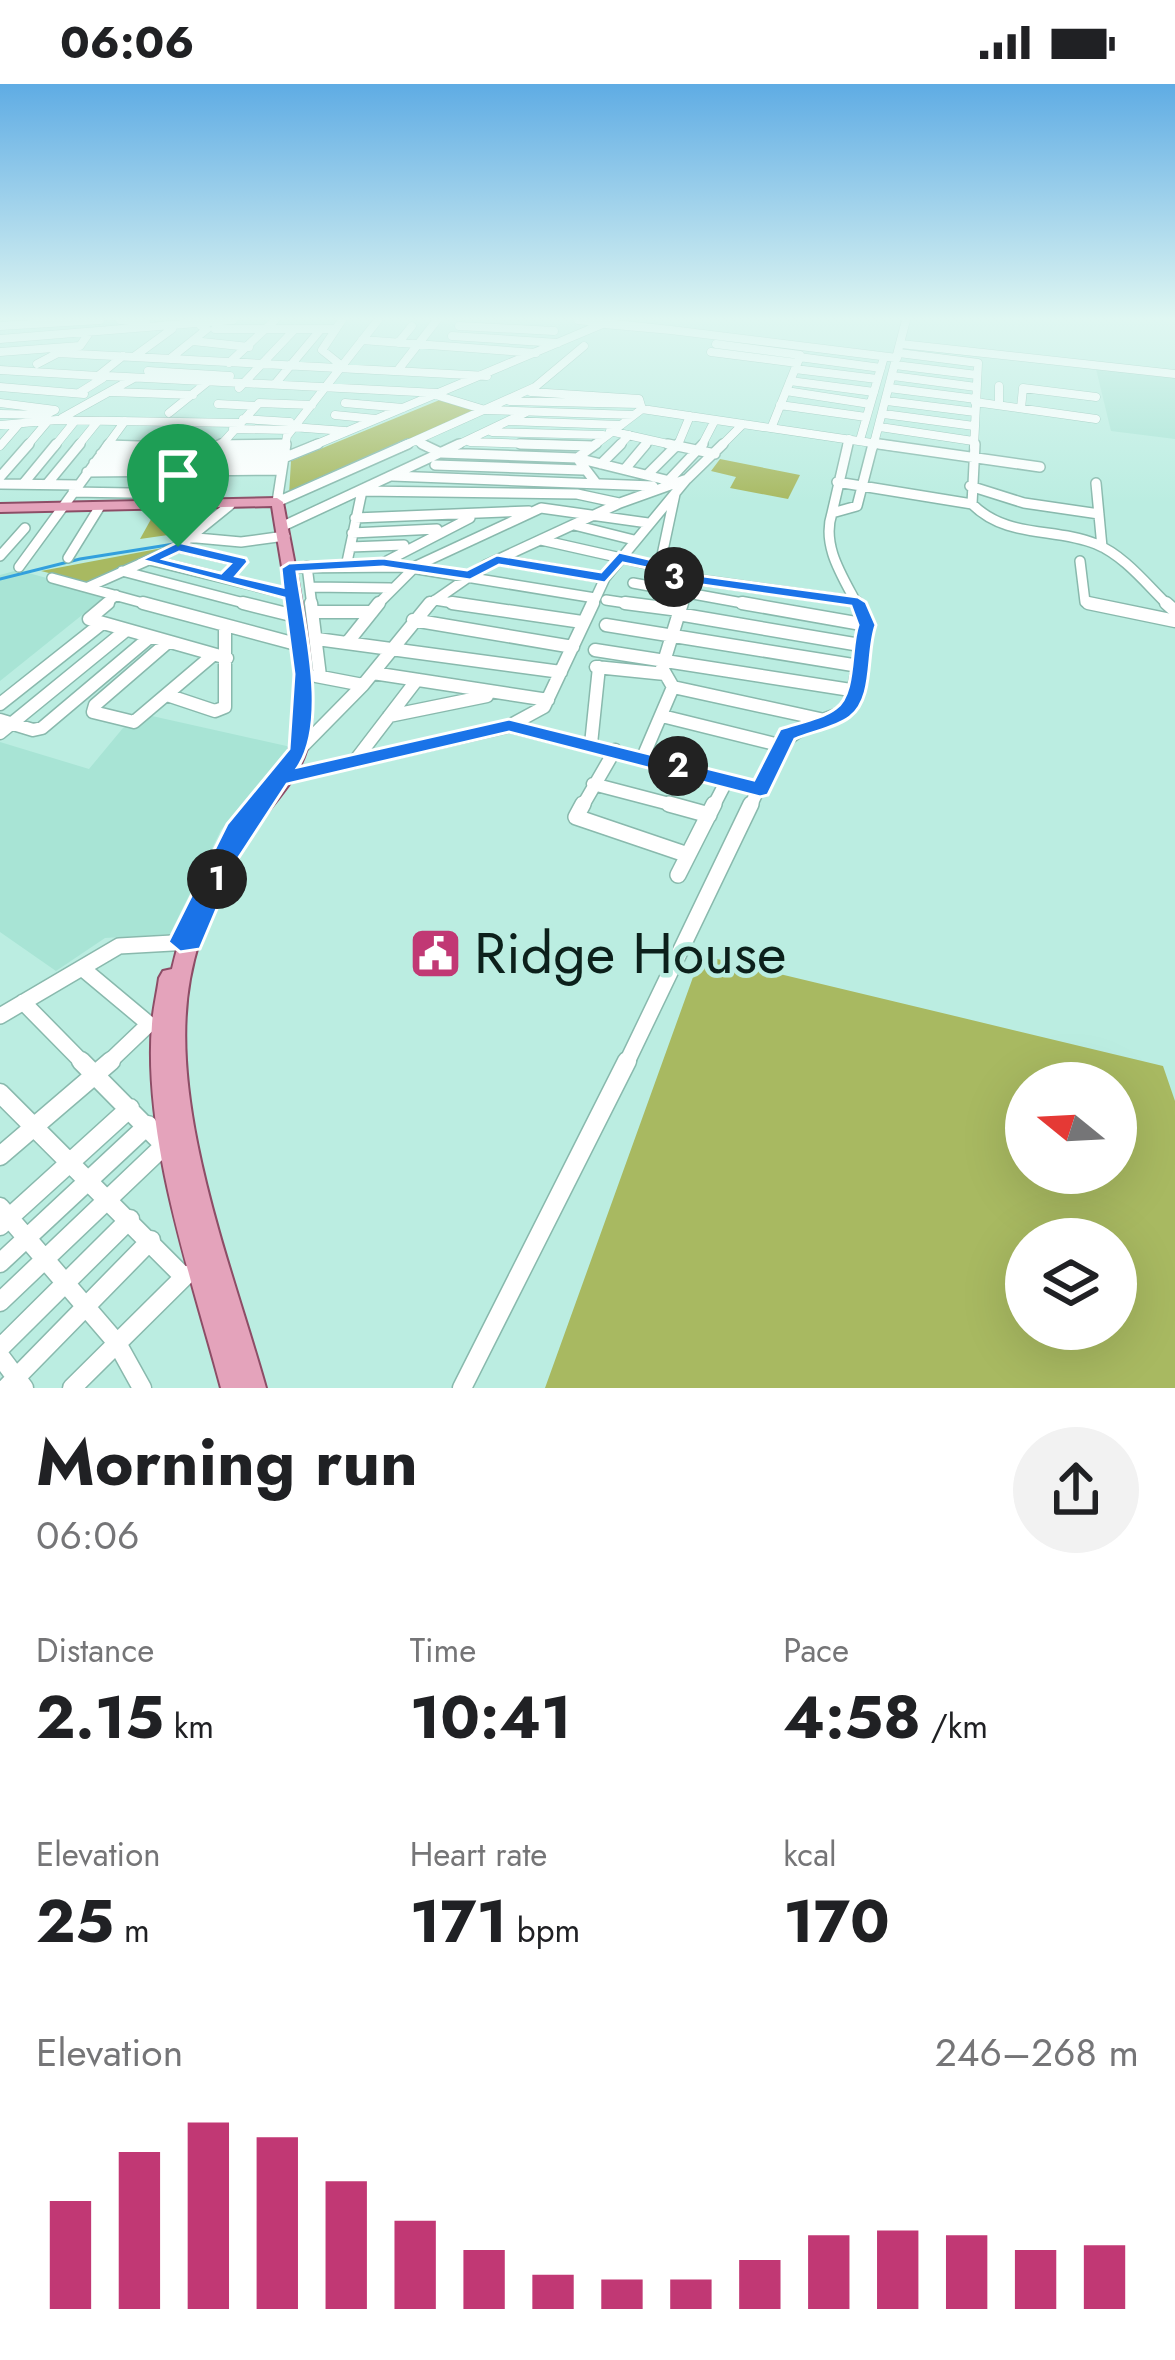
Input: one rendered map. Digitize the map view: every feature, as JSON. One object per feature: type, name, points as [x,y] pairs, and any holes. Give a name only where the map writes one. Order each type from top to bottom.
[{"type":"main road","points":[[2,512],[277,502],[296,616],[296,644],[312,675],[299,750],[228,857],[186,942],[164,1003],[162,1049],[169,1141],[193,1269],[236,1388]]},
{"type":"main road","points":[[186,942],[174,1048],[184,1123],[252,1388]]},
{"type":"street","points":[[0,414],[45,415],[44,400],[62,381]]},
{"type":"street","points":[[63,396],[77,381]]},
{"type":"street","points":[[79,393],[99,381]]},
{"type":"street","points":[[0,480],[53,421],[129,381]]},
{"type":"street","points":[[151,381],[200,389]]},
{"type":"street","points":[[150,434],[209,381]]},
{"type":"street","points":[[105,395],[200,389],[233,381]]},
{"type":"street","points":[[277,502],[293,434],[333,381]]},
{"type":"street","points":[[343,381],[357,389],[441,394],[485,410],[641,410]]},
{"type":"street","points":[[98,458],[231,433],[352,431],[475,381]]},
{"type":"street","points":[[277,502],[526,392],[540,381]]},
{"type":"street","points":[[772,426],[790,381],[874,392]]},
{"type":"street","points":[[832,513],[855,508],[864,487],[866,418],[878,381]]},
{"type":"street","points":[[462,1388],[779,745],[790,731],[844,712],[857,691],[860,645],[867,625],[826,532],[837,482],[884,414],[891,381]]},
{"type":"street","points":[[930,381],[976,387]]},
{"type":"street","points":[[972,504],[977,381]]},
{"type":"street","points":[[124,384],[200,389]]},
{"type":"street","points":[[999,386],[999,405]]},
{"type":"street","points":[[0,387],[44,400],[63,396],[88,404]]},
{"type":"street","points":[[889,388],[975,404]]},
{"type":"street","points":[[1021,408],[1023,388],[1096,398]]},
{"type":"street","points":[[324,429],[357,389]]},
{"type":"street","points":[[786,391],[870,404]]},
{"type":"street","points":[[526,392],[630,395],[641,410]]},
{"type":"street","points":[[0,403],[79,393],[179,404]]},
{"type":"street","points":[[266,398],[293,434]]},
{"type":"street","points":[[506,401],[641,410],[866,437],[1040,467]]},
{"type":"street","points":[[887,401],[999,405],[1096,419]]},
{"type":"street","points":[[218,404],[231,433]]},
{"type":"street","points":[[345,404],[410,408]]},
{"type":"street","points":[[780,405],[866,418]]},
{"type":"street","points":[[577,458],[641,410]]},
{"type":"street","points":[[601,464],[632,436],[641,410]]},
{"type":"street","points":[[138,412],[231,433],[293,434]]},
{"type":"street","points":[[181,543],[241,542],[283,532],[527,412]]},
{"type":"street","points":[[625,469],[669,413]]},
{"type":"street","points":[[884,414],[974,426]]},
{"type":"street","points":[[275,415],[293,434]]},
{"type":"street","points":[[275,415],[293,434]]},
{"type":"street","points":[[146,493],[156,477],[231,433],[275,415]]},
{"type":"street","points":[[178,508],[231,433],[275,415]]},
{"type":"street","points":[[335,416],[383,419]]},
{"type":"street","points":[[647,475],[677,447],[690,416]]},
{"type":"street","points":[[0,425],[166,417]]},
{"type":"street","points":[[279,780],[509,726],[544,707],[582,622],[601,599],[605,578],[699,451],[715,420]]},
{"type":"street","points":[[23,484],[75,421]]},
{"type":"street","points":[[47,484],[98,421]]},
{"type":"street","points":[[20,567],[125,421]]},
{"type":"street","points":[[507,421],[612,431],[715,454]]},
{"type":"street","points":[[0,446],[19,424]]},
{"type":"street","points":[[299,750],[363,685],[413,620],[435,600],[497,560],[620,503],[674,484],[715,454],[743,424]]},
{"type":"street","points":[[98,458],[231,433],[352,431]]},
{"type":"street","points":[[484,431],[612,431]]},
{"type":"street","points":[[866,437],[973,441]]},
{"type":"street","points":[[417,441],[441,453],[577,458],[674,484]]},
{"type":"street","points":[[463,442],[592,446]]},
{"type":"street","points":[[429,478],[441,453]]},
{"type":"street","points":[[98,458],[156,477],[196,482]]},
{"type":"street","points":[[577,458],[597,484]]},
{"type":"street","points":[[436,465],[583,470]]},
{"type":"street","points":[[390,476],[674,484]]},
{"type":"street","points":[[0,480],[188,494]]},
{"type":"street","points":[[837,482],[972,504],[986,518],[1003,525],[1102,547],[1175,611]]},
{"type":"street","points":[[1096,483],[1102,547]]},
{"type":"street","points":[[658,576],[674,484]]},
{"type":"street","points":[[970,486],[1024,502],[1099,514]]},
{"type":"street","points":[[362,491],[577,494],[620,503]]},
{"type":"street","points":[[347,562],[362,491]]},
{"type":"street","points":[[88,587],[181,543],[230,505]]},
{"type":"street","points":[[347,643],[390,588],[416,566],[546,507],[602,512],[648,524]]},
{"type":"street","points":[[68,558],[99,508]]},
{"type":"street","points":[[355,518],[537,511]]},
{"type":"street","points":[[383,563],[411,544],[483,513]]},
{"type":"street","points":[[574,525],[634,540]]},
{"type":"street","points":[[0,556],[25,528]]},
{"type":"street","points":[[352,533],[444,529]]},
{"type":"street","points":[[541,540],[619,557],[685,592],[867,625]]},
{"type":"street","points":[[181,543],[241,562],[225,578]]},
{"type":"street","points":[[350,548],[411,544]]},
{"type":"street","points":[[149,560],[292,595]]},
{"type":"street","points":[[497,560],[605,578]]},
{"type":"street","points":[[1080,561],[1083,599],[1088,604],[1175,621]]},
{"type":"street","points":[[289,568],[347,562],[416,566],[860,645]]},
{"type":"street","points":[[307,566],[317,639],[312,675],[363,685]]},
{"type":"street","points":[[122,572],[296,616]]},
{"type":"street","points":[[633,583],[658,576],[858,602]]},
{"type":"street","points":[[52,578],[296,644]]},
{"type":"street","points":[[139,601],[162,582]]},
{"type":"street","points":[[310,587],[390,588]]},
{"type":"street","points":[[643,757],[673,687],[665,667],[685,592]]},
{"type":"street","points":[[116,595],[89,617],[220,657]]},
{"type":"street","points":[[435,600],[582,622]]},
{"type":"street","points":[[314,612],[371,612]]},
{"type":"street","points":[[413,620],[573,647]]},
{"type":"street","points":[[3,702],[101,624]]},
{"type":"street","points":[[167,694],[221,710],[226,705],[220,657],[226,625]]},
{"type":"street","points":[[605,625],[859,667]]},
{"type":"street","points":[[0,733],[6,722],[32,707],[125,631]]},
{"type":"street","points":[[6,722],[37,730],[150,637]]},
{"type":"street","points":[[317,639],[561,672]]},
{"type":"street","points":[[79,642],[129,655]]},
{"type":"street","points":[[168,642],[95,705],[93,712],[134,722],[220,657]]},
{"type":"street","points":[[596,650],[665,667],[857,691]]},
{"type":"street","points":[[61,656],[112,669]]},
{"type":"street","points":[[591,744],[598,667],[665,667]]},
{"type":"street","points":[[43,670],[94,684]]},
{"type":"street","points":[[373,673],[548,700]]},
{"type":"street","points":[[353,763],[416,682]]},
{"type":"street","points":[[26,683],[75,700]]},
{"type":"street","points":[[673,687],[821,719]]},
{"type":"street","points":[[389,716],[500,694]]},
{"type":"street","points":[[3,702],[58,714]]},
{"type":"street","points":[[662,716],[779,745]]},
{"type":"street","points":[[509,726],[760,789]]},
{"type":"street","points":[[615,749],[576,817],[688,855]]},
{"type":"street","points":[[678,874],[727,780]]},
{"type":"street","points":[[593,784],[709,815]]},
{"type":"street","points":[[0,1016],[119,946],[186,942]]},
{"type":"street","points":[[0,1156],[149,1026],[82,968]]},
{"type":"street","points":[[0,1302],[169,1141],[23,1002]]},
{"type":"street","points":[[0,1093],[151,1240],[193,1269],[72,1388]]},
{"type":"street","points":[[130,1108],[3,1217],[27,1238],[117,1343],[142,1388]]},
{"type":"street","points":[[0,1263],[148,1125]]},
{"type":"street","points":[[130,1219],[0,1352],[15,1385],[151,1240]]},
{"type":"shaded area","points":[[1099,381],[1175,381],[1175,439],[1111,431]]},
{"type":"shaded area","points":[[18,570],[107,595],[0,681],[0,575]]},
{"type":"shaded area","points":[[152,716],[291,747],[221,830],[170,934],[105,938],[56,971],[0,932],[0,742],[89,769],[123,728]]},
{"type":"green space","points":[[442,399],[479,411],[289,495],[291,461]]},
{"type":"green space","points":[[720,459],[800,475],[788,499],[730,488],[736,477],[711,471]]},
{"type":"green space","points":[[218,510],[182,533],[140,539],[155,512]]},
{"type":"green space","points":[[173,546],[89,583],[41,571]]},
{"type":"green space","points":[[701,955],[1163,1066],[1175,1101],[1175,1388],[545,1388]]},
{"type":"waterway","points":[[0,579],[80,559],[174,544]]},
{"type":"place","name":"Ridge House","points":[[435,953]]},
{"type":"route","points":[[178,547],[149,560],[292,595],[289,568],[383,563],[470,575],[497,560],[605,578],[619,557],[661,567],[658,574],[710,584],[858,602],[867,625],[860,645],[857,691],[844,712],[787,734],[760,789],[509,726],[353,763],[280,778],[234,830],[180,942],[192,942],[228,857],[244,829],[272,793],[278,781],[299,750],[303,674],[292,595],[225,578],[241,562],[178,547]]}]
